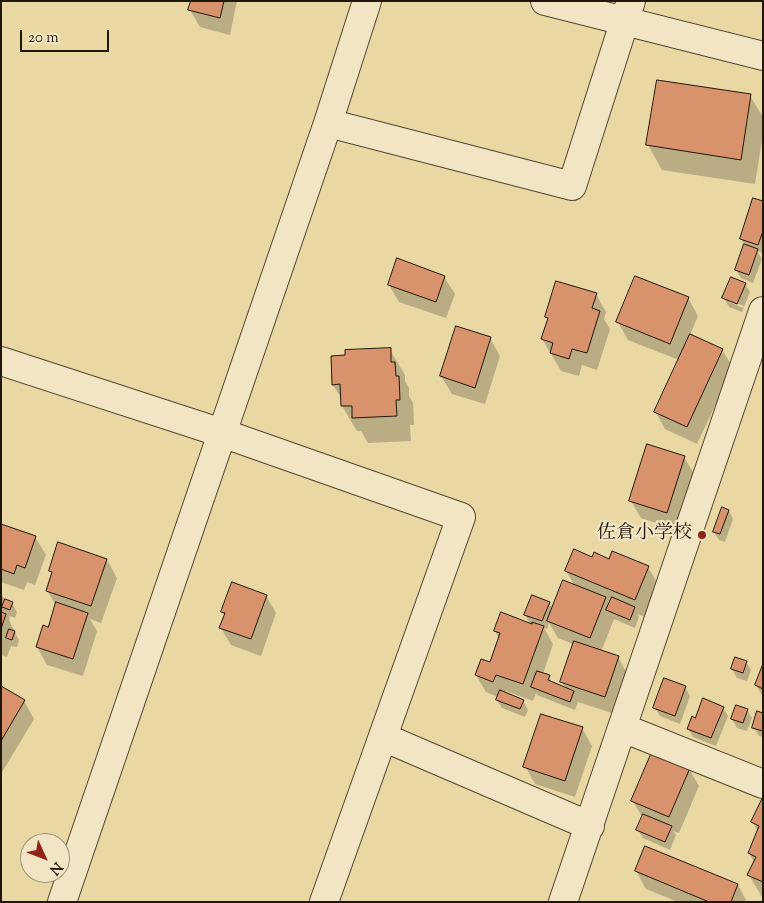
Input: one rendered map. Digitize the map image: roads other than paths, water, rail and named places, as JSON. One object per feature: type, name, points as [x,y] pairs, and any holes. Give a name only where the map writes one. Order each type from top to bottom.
[{"type":"street","points":[[62,902],[328,123],[367,1]]},
{"type":"street","points":[[545,1],[628,11],[763,56]]},
{"type":"street","points":[[328,123],[572,186],[628,11]]},
{"type":"street","points":[[563,902],[763,311]]},
{"type":"street","points":[[1,361],[222,432],[461,517],[324,902]]},
{"type":"street","points":[[623,728],[763,784]]},
{"type":"street","points":[[383,737],[590,826]]},
{"type":"place","name":"佐倉小学校","points":[[702,535]]}]
